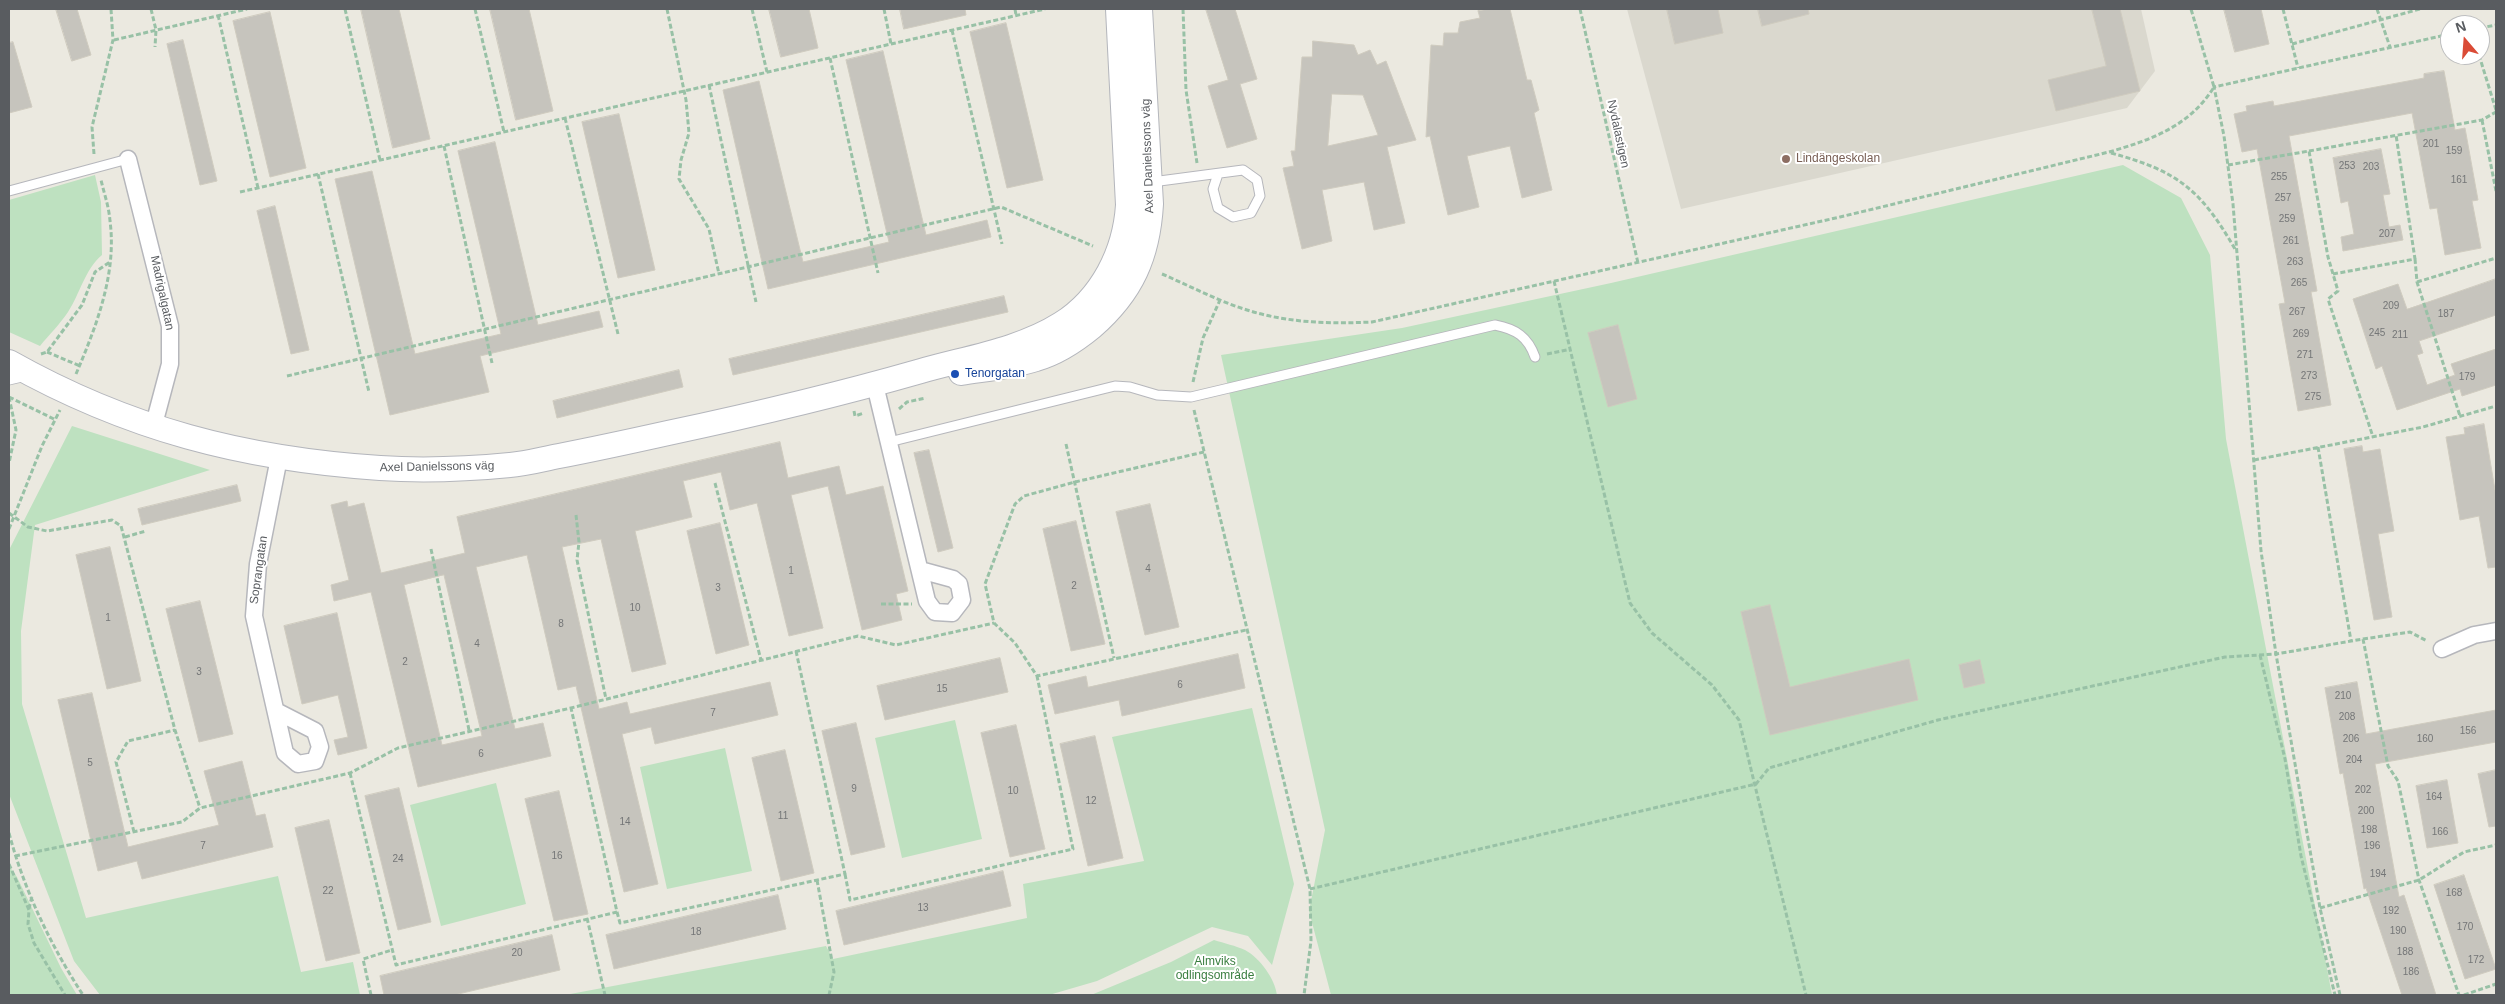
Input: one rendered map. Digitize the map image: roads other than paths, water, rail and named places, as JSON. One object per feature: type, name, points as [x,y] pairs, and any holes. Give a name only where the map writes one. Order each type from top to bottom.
[{"type":"street","name":"Axel Danielssons väg","points":[[1118,9],[1139,184]]},
{"type":"street","name":"Axel Danielssons väg","points":[[9,362],[36,365],[84,401],[153,428],[215,445],[279,458],[382,468],[513,465],[717,423],[875,385],[1012,345],[1062,323],[1098,290],[1110,272],[1126,229],[1139,184],[1140,9]]},
{"type":"street","name":"Madrigalgatan","points":[[128,159],[170,326],[170,364],[153,428]]},
{"type":"street","points":[[875,385],[896,440],[920,570],[927,601],[935,612],[952,613],[962,600],[959,584],[953,579],[920,570]]},
{"type":"street","name":"Soprangatan","points":[[276,711],[254,616],[258,564],[279,458]]},
{"type":"street","points":[[2442,649],[2474,635],[2496,631]]},
{"type":"lane","points":[[9,192],[128,159]]},
{"type":"lane","points":[[1139,184],[1243,170],[1257,180],[1260,196],[1251,213],[1233,217],[1218,208],[1213,189],[1218,174]]},
{"type":"lane","points":[[896,440],[1115,386],[1130,387],[1157,395],[1191,397],[1495,325],[1506,327],[1526,338],[1534,357]]},
{"type":"lane","points":[[9,380],[36,365]]},
{"type":"place","name":"Lindängeskolan","points":[[1786,159]]},
{"type":"place","name":"Tenorgatan","points":[[955,374]]},
{"type":"park label","name":"Almviks odlingsområde","points":[[1215,969]]}]
